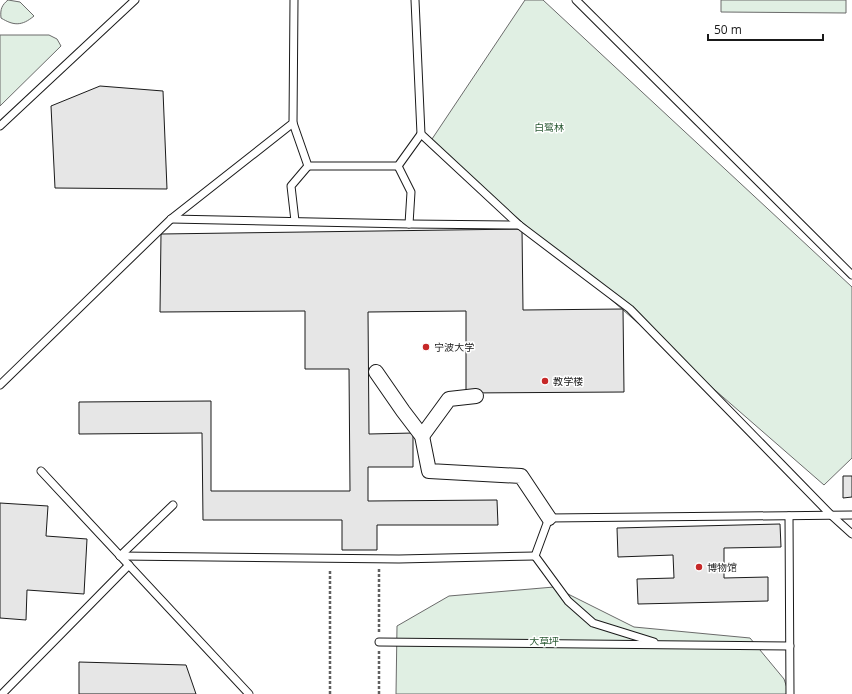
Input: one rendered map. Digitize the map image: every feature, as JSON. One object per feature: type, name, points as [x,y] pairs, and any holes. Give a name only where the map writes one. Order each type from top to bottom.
[{"type":"street","points":[[376,372],[402,411],[422,436],[429,471],[521,476],[549,518]]},
{"type":"street","points":[[422,436],[449,399],[476,396]]},
{"type":"lane","points":[[0,126],[135,0]]},
{"type":"lane","points":[[294,0],[293,123],[308,166]]},
{"type":"lane","points":[[398,166],[422,134],[415,0]]},
{"type":"lane","points":[[576,0],[852,275]]},
{"type":"lane","points":[[0,385],[171,219],[293,123]]},
{"type":"lane","points":[[422,134],[519,225],[630,309],[852,534]]},
{"type":"lane","points":[[295,221],[291,186],[308,166],[398,166]]},
{"type":"lane","points":[[398,166],[411,192],[409,224]]},
{"type":"lane","points":[[171,219],[519,225]]},
{"type":"lane","points":[[41,471],[249,694]]},
{"type":"lane","points":[[120,556],[173,505]]},
{"type":"lane","points":[[535,556],[549,518],[852,515]]},
{"type":"lane","points":[[789,516],[790,694]]},
{"type":"lane","points":[[120,556],[379,559],[535,556]]},
{"type":"lane","points":[[535,556],[568,601],[593,623],[662,645]]},
{"type":"lane","points":[[2,694],[129,565]]},
{"type":"lane","points":[[379,642],[790,646]]},
{"type":"path","points":[[330,558],[330,694]]},
{"type":"path","points":[[379,559],[379,694]]},
{"type":"green space","points":[[8,0],[20,2],[34,16],[26,22],[18,24],[14,24],[1,18],[2,8]]},
{"type":"green space","name":"白鹭林","points":[[525,0],[543,0],[852,287],[852,458],[824,485],[430,142]]},
{"type":"green space","points":[[721,0],[846,0],[846,13],[721,12]]},
{"type":"green space","points":[[0,35],[49,35],[57,39],[61,46],[0,106]]},
{"type":"green space","name":"大草坪","points":[[554,587],[634,627],[750,638],[784,679],[789,694],[396,694],[397,626],[449,596]]},
{"type":"building","points":[[100,86],[163,91],[167,189],[55,188],[51,106]]},
{"type":"building","name":"教学楼","points":[[522,229],[523,310],[623,309],[624,392],[466,393],[466,311],[368,312],[369,434],[413,433],[413,467],[368,467],[368,501],[497,500],[498,525],[377,525],[377,550],[342,550],[342,520],[203,520],[202,433],[79,434],[79,402],[211,401],[211,491],[350,491],[349,369],[305,369],[305,311],[160,312],[161,234]]},
{"type":"building","points":[[843,476],[852,476],[852,497],[843,498]]},
{"type":"building","points":[[0,503],[48,506],[46,536],[87,539],[84,594],[27,590],[26,620],[0,618]]},
{"type":"building","name":"博物馆","points":[[780,524],[781,547],[724,548],[724,578],[768,577],[768,601],[638,604],[637,579],[674,578],[673,555],[618,557],[617,528]]},
{"type":"building","points":[[79,662],[186,665],[196,694],[79,694]]},
{"type":"place","name":"宁波大学","points":[[426,347]]},
{"type":"place","name":"教学楼","points":[[545,381]]},
{"type":"place","name":"博物馆","points":[[699,567]]}]
